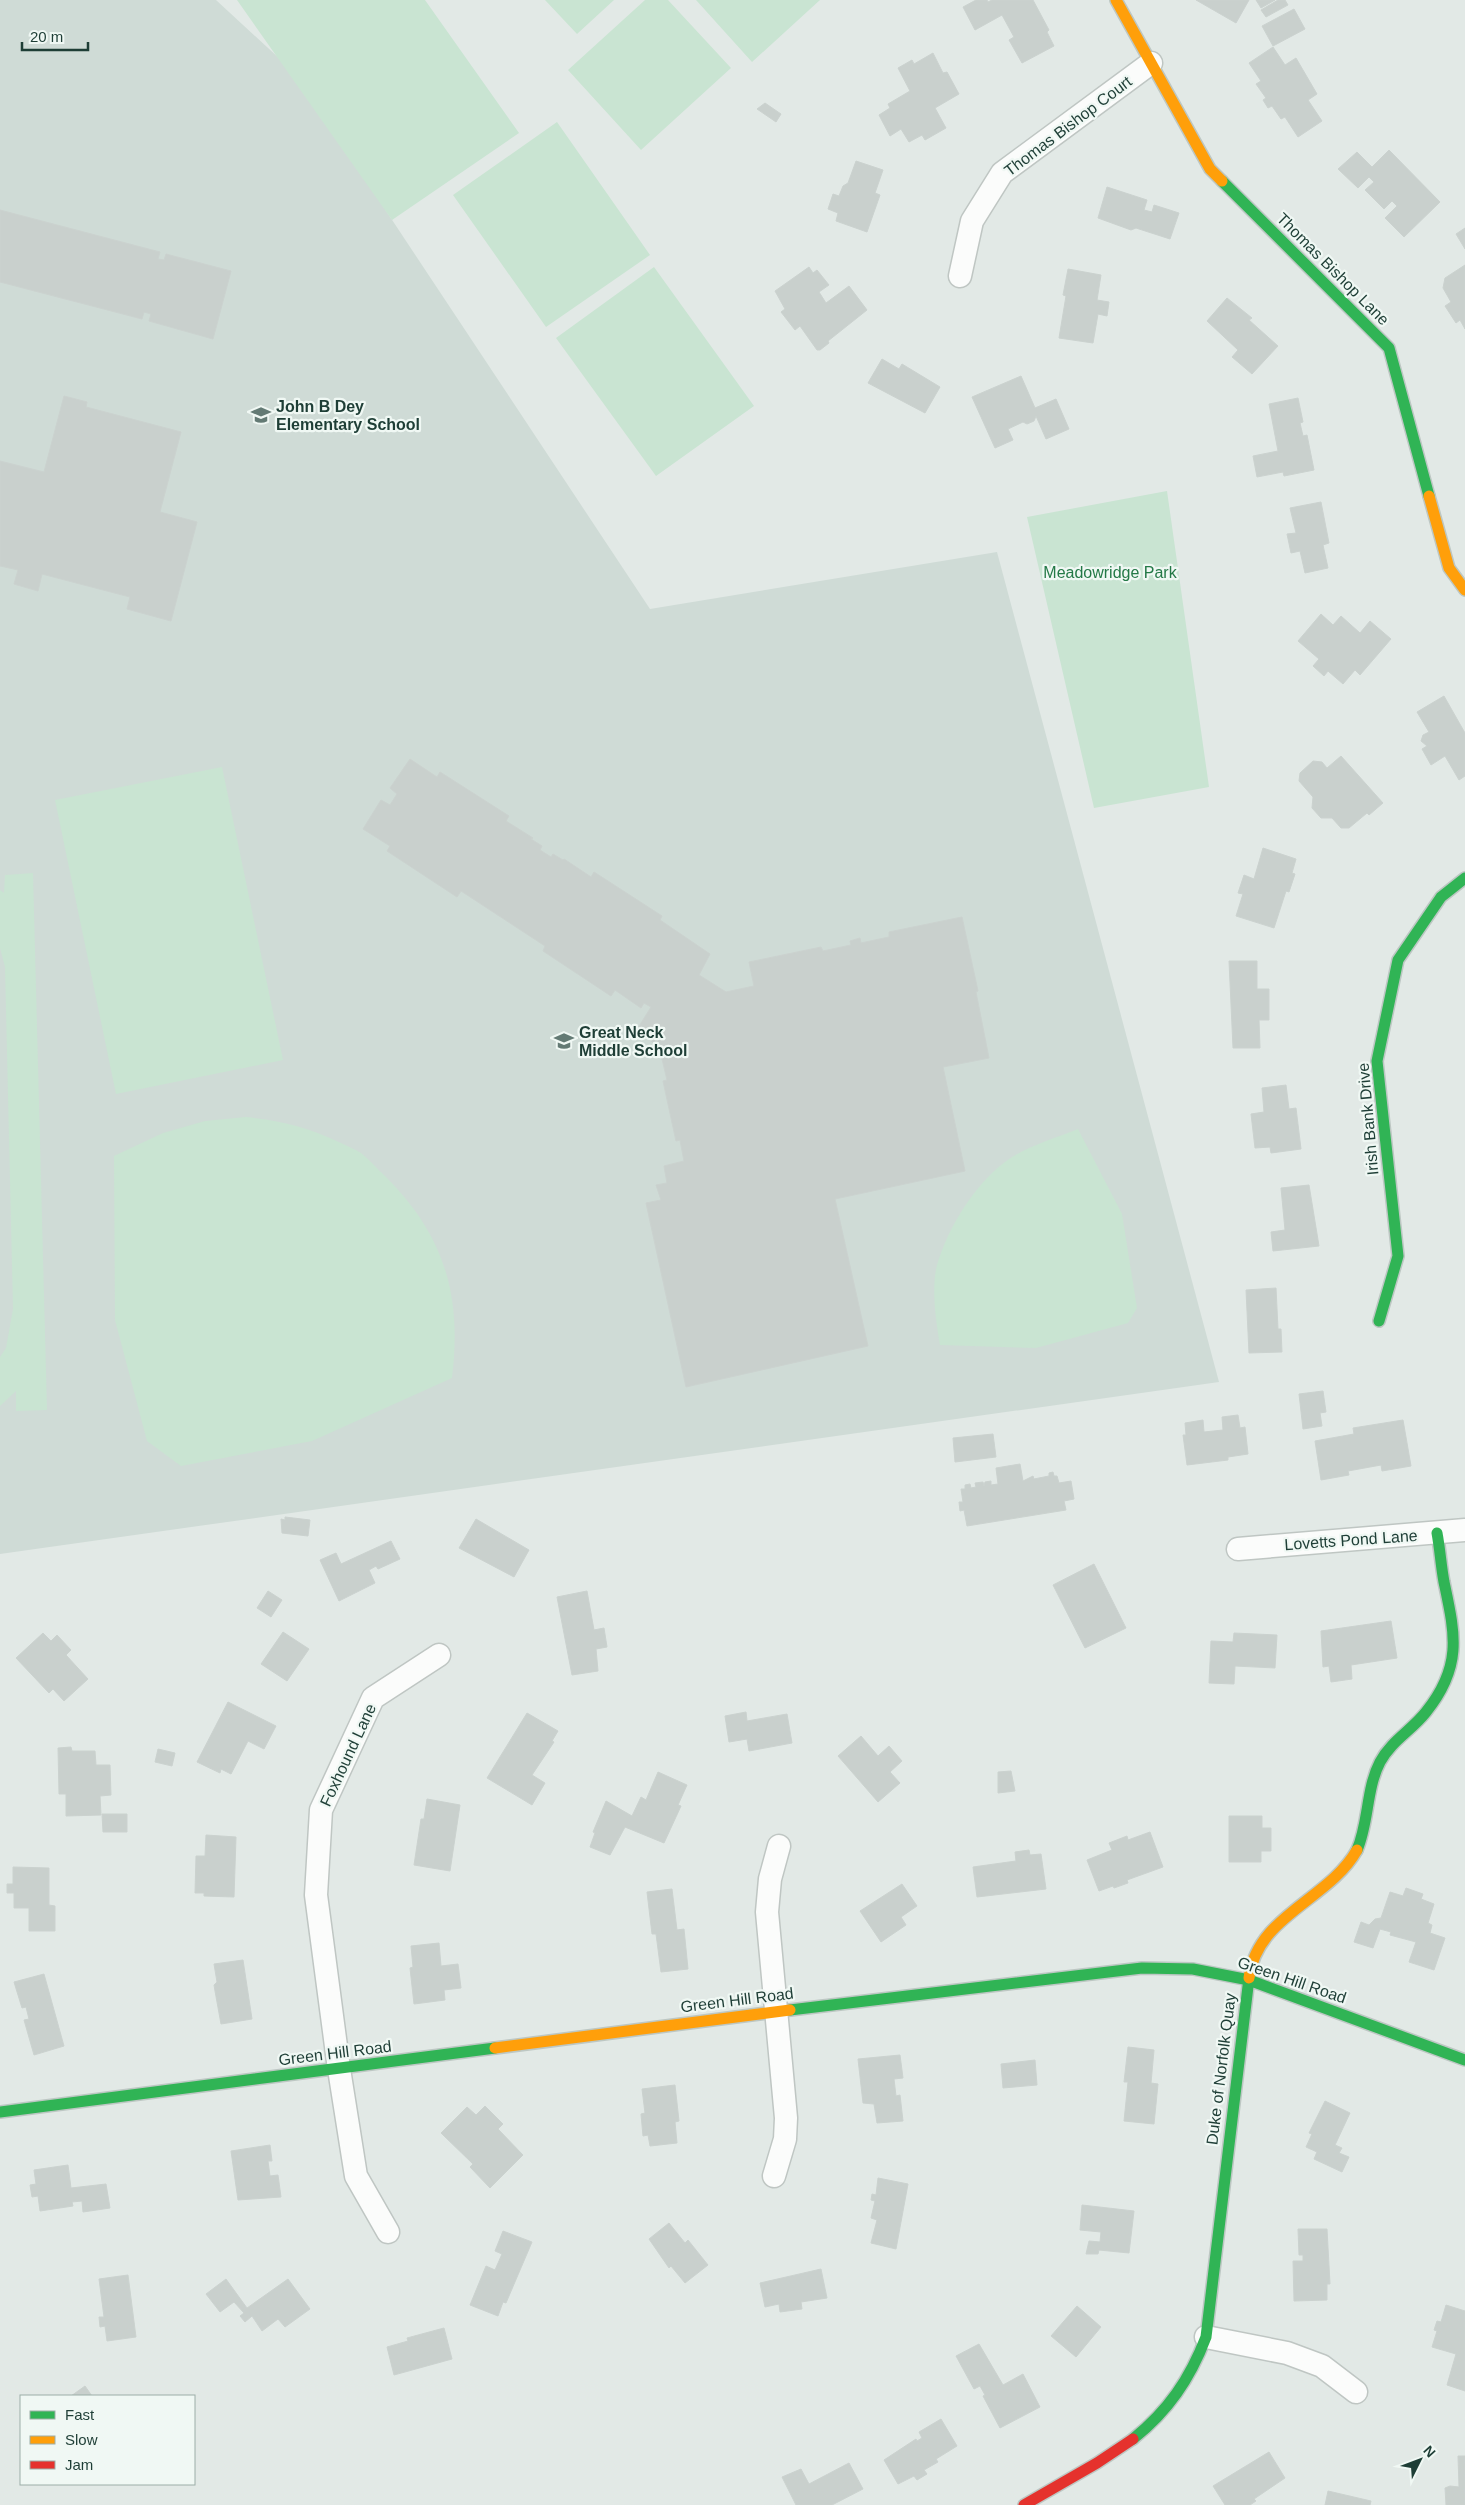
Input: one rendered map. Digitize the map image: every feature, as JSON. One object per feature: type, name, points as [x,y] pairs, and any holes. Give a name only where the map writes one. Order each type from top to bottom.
[{"type":"street","name":"Thomas Bishop Lane","points":[[1116,0],[1210,169],[1389,348],[1449,568],[1465,590]]},
{"type":"street","name":"Thomas Bishop Court","points":[[960,276],[972,221],[1002,173],[1151,63]]},
{"type":"street","name":"Irish Bank Drive","points":[[1379,1321],[1398,1256],[1377,1061],[1398,960],[1441,897],[1465,878]]},
{"type":"street","name":"Lovetts Pond Lane","points":[[1238,1549],[1437,1534],[1465,1530]]},
{"type":"street","name":"Duke of Norfolk Quay","points":[[1024,2505],[1072,2478],[1141,2433],[1164,2412],[1182,2388],[1197,2360],[1206,2337],[1248,1980],[1259,1948],[1272,1929],[1289,1913],[1325,1887],[1349,1863],[1362,1840],[1369,1815],[1373,1780],[1379,1763],[1392,1744],[1423,1716],[1438,1696],[1448,1673],[1453,1654],[1455,1628],[1444,1584],[1437,1534]]},
{"type":"street","name":"Foxhound Lane","points":[[388,2232],[356,2176],[339,2069],[316,1895],[321,1810],[373,1698],[439,1655]]},
{"type":"street","points":[[774,2176],[784,2140],[786,2118],[767,1912],[770,1879],[779,1846]]},
{"type":"street","name":"Green Hill Road","points":[[0,2112],[775,2012],[1142,1968],[1193,1970],[1248,1980],[1465,2060]]},
{"type":"street","points":[[1206,2337],[1287,2353],[1322,2366],[1356,2392]]},
{"type":"shaded area","name":"Great Neck Middle School","points":[[0,0],[216,0],[294,72],[650,609],[997,552],[1219,1382],[0,1554]]},
{"type":"green space","points":[[237,0],[425,0],[519,133],[392,220]]},
{"type":"green space","points":[[545,0],[614,0],[577,34]]},
{"type":"green space","points":[[645,0],[668,0],[731,68],[641,150],[568,70]]},
{"type":"green space","points":[[696,0],[820,0],[752,62]]},
{"type":"green space","points":[[557,122],[650,255],[546,327],[453,195]]},
{"type":"green space","points":[[654,267],[754,406],[656,476],[556,338]]},
{"type":"green space","name":"Meadowridge Park","points":[[1167,491],[1209,787],[1094,808],[1027,517]]},
{"type":"green space","points":[[222,767],[283,1060],[116,1094],[55,800]]},
{"type":"green space","points":[[33,873],[47,1410],[16,1411],[16,1391],[0,1406],[0,1357],[6,1348],[13,1309],[5,967],[0,948],[0,890],[4,893],[5,875]]},
{"type":"green space","points":[[246,1117],[271,1120],[306,1129],[329,1137],[356,1150],[371,1162],[406,1199],[423,1222],[445,1269],[451,1294],[454,1320],[452,1378],[312,1441],[181,1466],[147,1441],[115,1320],[114,1156],[163,1133],[205,1121]]},
{"type":"green space","points":[[1078,1129],[1122,1214],[1137,1308],[1128,1323],[1036,1348],[940,1345],[935,1305],[935,1274],[942,1251],[955,1222],[983,1183],[1005,1162],[1031,1147]]},
{"type":"building","points":[[976,0],[987,0],[988,2],[992,0],[1033,0],[1049,30],[1047,32],[1054,46],[1022,63],[1009,40],[1014,37],[1002,15],[975,30],[963,7]]},
{"type":"building","points":[[1196,0],[1249,0],[1236,23]]},
{"type":"building","points":[[1256,0],[1275,0],[1261,8]]},
{"type":"building","points":[[1278,0],[1285,0],[1288,5],[1266,17],[1261,10]]},
{"type":"building","points":[[1294,9],[1305,29],[1273,46],[1262,26]]},
{"type":"building","points":[[1273,47],[1285,65],[1296,58],[1317,94],[1308,100],[1322,121],[1298,137],[1285,117],[1281,119],[1272,106],[1268,108],[1263,100],[1266,98],[1256,84],[1261,81],[1249,63]]},
{"type":"building","points":[[933,53],[943,73],[947,72],[959,94],[935,108],[946,128],[925,140],[922,135],[909,142],[901,129],[890,136],[879,115],[890,108],[888,104],[910,91],[898,68],[912,60],[914,64]]},
{"type":"building","points":[[765,103],[781,114],[776,122],[757,109]]},
{"type":"building","points":[[1389,150],[1440,202],[1404,237],[1385,218],[1397,206],[1392,201],[1384,209],[1365,190],[1374,182],[1369,177],[1358,188],[1338,169],[1357,152],[1372,167]]},
{"type":"building","points":[[856,161],[883,170],[875,193],[880,195],[867,232],[836,221],[838,213],[828,209],[833,194],[839,196],[843,186],[848,183]]},
{"type":"building","points":[[1107,187],[1147,200],[1144,210],[1152,212],[1154,205],[1179,213],[1170,239],[1136,228],[1131,230],[1098,218]]},
{"type":"building","points":[[0,210],[160,252],[158,259],[164,260],[166,254],[231,271],[213,339],[149,321],[151,314],[144,312],[142,319],[0,282]]},
{"type":"building","points":[[1465,228],[1465,249],[1456,234]]},
{"type":"building","points":[[1465,265],[1465,329],[1460,320],[1456,323],[1445,306],[1451,302],[1443,288],[1445,278]]},
{"type":"building","points":[[809,267],[813,273],[817,270],[829,285],[819,292],[826,303],[849,286],[867,310],[828,341],[829,343],[820,350],[817,350],[800,326],[795,330],[781,312],[785,309],[775,291]]},
{"type":"building","points":[[1068,269],[1101,275],[1097,300],[1109,302],[1107,316],[1098,314],[1093,343],[1059,338],[1066,296],[1063,295]]},
{"type":"building","points":[[1227,298],[1252,318],[1249,320],[1278,346],[1252,374],[1232,357],[1238,350],[1207,321]]},
{"type":"building","points":[[882,359],[899,369],[902,364],[940,387],[925,413],[868,383]]},
{"type":"building","points":[[1021,376],[1035,408],[1056,399],[1069,429],[1046,439],[1036,416],[1034,421],[1027,424],[1023,422],[1008,429],[1013,440],[995,448],[972,397]]},
{"type":"building","points":[[64,396],[87,402],[86,407],[181,432],[160,512],[197,522],[171,621],[127,609],[130,597],[42,574],[38,591],[14,584],[18,570],[0,566],[0,461],[44,472]]},
{"type":"building","points":[[1298,398],[1303,422],[1300,423],[1303,436],[1307,435],[1314,470],[1284,476],[1283,472],[1257,477],[1253,456],[1278,451],[1269,404]]},
{"type":"building","points":[[1321,502],[1329,543],[1323,545],[1328,568],[1305,573],[1300,551],[1291,553],[1287,534],[1296,533],[1290,508]]},
{"type":"building","points":[[1321,614],[1333,625],[1341,616],[1360,633],[1370,621],[1391,639],[1360,675],[1355,670],[1343,684],[1328,671],[1324,676],[1313,666],[1319,659],[1298,641]]},
{"type":"building","points":[[1444,696],[1465,733],[1465,776],[1459,780],[1445,756],[1431,765],[1422,749],[1427,746],[1421,741],[1423,735],[1429,732],[1417,712]]},
{"type":"building","points":[[1341,756],[1383,803],[1349,828],[1341,828],[1332,818],[1321,818],[1312,808],[1313,797],[1299,781],[1300,773],[1313,761],[1322,762],[1327,768]]},
{"type":"building","points":[[410,759],[437,777],[440,772],[509,816],[506,821],[533,838],[531,839],[542,846],[540,850],[551,857],[553,854],[564,859],[591,877],[594,872],[662,916],[660,920],[710,954],[699,975],[726,992],[754,986],[749,962],[821,947],[823,951],[851,945],[850,941],[860,938],[861,943],[889,937],[889,932],[962,917],[978,991],[976,992],[989,1058],[943,1067],[965,1171],[835,1199],[868,1346],[686,1387],[646,1203],[661,1200],[656,1185],[667,1183],[664,1166],[684,1161],[680,1140],[676,1141],[663,1081],[667,1080],[658,1042],[654,1043],[636,1031],[651,1007],[644,1003],[641,1008],[615,990],[611,996],[543,951],[545,946],[461,891],[457,897],[387,851],[390,846],[363,829],[381,800],[390,805],[397,794],[390,788]]},
{"type":"building","points":[[1263,848],[1296,859],[1292,873],[1295,874],[1289,892],[1286,891],[1274,928],[1236,916],[1243,894],[1238,893],[1244,875],[1254,879]]},
{"type":"building","points":[[1229,961],[1257,961],[1257,989],[1269,989],[1269,1020],[1259,1020],[1260,1048],[1233,1048]]},
{"type":"building","points":[[1286,1085],[1289,1109],[1296,1108],[1301,1149],[1271,1153],[1270,1147],[1255,1148],[1251,1114],[1264,1112],[1262,1088]]},
{"type":"building","points":[[1309,1185],[1319,1246],[1273,1251],[1271,1232],[1285,1230],[1281,1188]]},
{"type":"building","points":[[1276,1288],[1278,1329],[1281,1329],[1282,1352],[1249,1353],[1246,1290]]},
{"type":"building","points":[[1323,1391],[1326,1412],[1320,1413],[1322,1426],[1303,1429],[1299,1394]]},
{"type":"building","points":[[1238,1415],[1240,1428],[1245,1427],[1248,1454],[1228,1457],[1228,1460],[1187,1465],[1183,1435],[1186,1435],[1185,1423],[1203,1420],[1204,1432],[1223,1430],[1222,1417]]},
{"type":"building","points":[[1403,1420],[1411,1466],[1382,1471],[1381,1465],[1348,1471],[1349,1475],[1321,1480],[1315,1441],[1354,1434],[1353,1428]]},
{"type":"building","points":[[993,1434],[996,1457],[955,1462],[953,1438]]},
{"type":"building","points":[[1020,1464],[1023,1481],[1033,1476],[1034,1479],[1049,1476],[1049,1473],[1053,1472],[1054,1476],[1057,1476],[1059,1483],[1071,1481],[1074,1499],[1064,1501],[1066,1510],[967,1526],[964,1510],[960,1511],[959,1502],[963,1502],[961,1489],[965,1489],[965,1485],[970,1484],[971,1488],[976,1487],[975,1483],[983,1482],[984,1486],[985,1482],[991,1481],[991,1485],[998,1484],[996,1468]]},
{"type":"building","points":[[285,1517],[310,1520],[308,1536],[282,1533],[281,1519],[285,1520]]},
{"type":"building","points":[[476,1519],[529,1550],[514,1577],[459,1548]]},
{"type":"building","points":[[391,1541],[400,1559],[378,1569],[376,1566],[369,1570],[375,1583],[339,1601],[320,1560],[336,1553],[341,1564]]},
{"type":"building","points":[[1094,1564],[1126,1628],[1085,1648],[1053,1585]]},
{"type":"building","points":[[268,1591],[282,1600],[271,1617],[257,1608]]},
{"type":"building","points":[[587,1591],[594,1630],[604,1628],[607,1647],[596,1649],[598,1671],[572,1675],[557,1597]]},
{"type":"building","points":[[1391,1621],[1397,1658],[1351,1665],[1352,1679],[1331,1682],[1329,1666],[1323,1667],[1321,1631]]},
{"type":"building","points":[[283,1632],[309,1649],[287,1681],[261,1664]]},
{"type":"building","points":[[43,1633],[51,1641],[57,1635],[71,1650],[66,1655],[88,1679],[64,1701],[53,1689],[49,1693],[16,1658]]},
{"type":"building","points":[[1234,1633],[1277,1635],[1275,1668],[1235,1666],[1234,1684],[1209,1683],[1211,1641],[1233,1642]]},
{"type":"building","points":[[228,1702],[276,1726],[264,1749],[248,1741],[231,1774],[221,1769],[220,1773],[197,1762]]},
{"type":"building","points":[[746,1712],[747,1721],[787,1714],[792,1743],[749,1751],[747,1739],[729,1742],[725,1716]]},
{"type":"building","points":[[527,1713],[558,1731],[552,1741],[554,1742],[532,1775],[545,1783],[532,1805],[487,1778]]},
{"type":"building","points":[[861,1736],[878,1756],[889,1746],[902,1761],[890,1772],[900,1783],[878,1802],[838,1756]]},
{"type":"building","points":[[71,1747],[72,1751],[95,1751],[96,1765],[110,1765],[111,1795],[100,1796],[101,1815],[66,1816],[66,1794],[59,1794],[58,1748]]},
{"type":"building","points":[[158,1749],[175,1753],[172,1766],[155,1762]]},
{"type":"building","points":[[1011,1771],[1015,1791],[998,1793],[998,1772]]},
{"type":"building","points":[[658,1772],[687,1785],[678,1805],[681,1806],[664,1843],[625,1827],[610,1855],[590,1847],[595,1833],[593,1832],[606,1801],[632,1816],[641,1797],[646,1800]]},
{"type":"building","points":[[427,1799],[460,1805],[450,1871],[414,1865],[421,1819],[424,1819]]},
{"type":"building","points":[[102,1814],[127,1814],[127,1832],[103,1832]]},
{"type":"building","points":[[1229,1816],[1262,1816],[1262,1828],[1271,1828],[1271,1851],[1261,1851],[1261,1862],[1229,1862]]},
{"type":"building","points":[[1150,1832],[1163,1867],[1127,1880],[1128,1883],[1099,1891],[1087,1860],[1112,1850],[1109,1843],[1127,1836],[1128,1840]]},
{"type":"building","points":[[206,1835],[236,1837],[234,1897],[204,1896],[204,1893],[195,1893],[196,1856],[205,1856]]},
{"type":"building","points":[[1029,1850],[1030,1855],[1041,1854],[1046,1889],[977,1897],[973,1867],[1016,1861],[1015,1852]]},
{"type":"building","points":[[13,1867],[49,1868],[49,1905],[55,1906],[55,1931],[29,1931],[29,1908],[14,1908],[14,1893],[7,1893],[7,1884],[13,1884]]},
{"type":"building","points":[[902,1884],[917,1906],[901,1917],[906,1925],[881,1942],[860,1911]]},
{"type":"building","points":[[1406,1888],[1423,1894],[1421,1899],[1434,1904],[1428,1923],[1432,1925],[1430,1933],[1445,1938],[1434,1970],[1409,1962],[1416,1942],[1390,1935],[1391,1932],[1380,1929],[1373,1948],[1354,1942],[1361,1922],[1369,1925],[1375,1919],[1381,1918],[1390,1892],[1403,1896]]},
{"type":"building","points":[[672,1889],[677,1930],[684,1929],[688,1969],[661,1972],[656,1934],[652,1934],[647,1892]]},
{"type":"building","points":[[439,1943],[441,1966],[458,1964],[461,1988],[444,1990],[445,2000],[414,2004],[410,1968],[413,1967],[411,1946]]},
{"type":"building","points":[[243,1960],[252,2019],[221,2024],[214,1985],[217,1982],[214,1964]]},
{"type":"building","points":[[44,1974],[64,2046],[34,2055],[24,2020],[29,2019],[26,2007],[22,2008],[14,1982]]},
{"type":"building","points":[[1128,2047],[1154,2050],[1151,2083],[1158,2084],[1154,2124],[1124,2121],[1128,2082],[1124,2082]]},
{"type":"building","points":[[900,2055],[903,2078],[894,2079],[896,2096],[900,2095],[903,2121],[877,2123],[874,2104],[863,2103],[858,2059]]},
{"type":"building","points":[[1035,2060],[1037,2085],[1003,2088],[1001,2064]]},
{"type":"building","points":[[675,2085],[679,2121],[675,2122],[677,2143],[650,2146],[648,2135],[643,2136],[641,2114],[645,2113],[642,2089]]},
{"type":"building","points":[[1325,2101],[1350,2113],[1335,2145],[1342,2148],[1339,2153],[1349,2157],[1342,2172],[1314,2159],[1317,2152],[1306,2147],[1312,2134],[1309,2133]]},
{"type":"building","points":[[485,2106],[503,2124],[498,2129],[523,2155],[490,2188],[470,2167],[473,2164],[441,2133],[467,2107],[476,2115]]},
{"type":"building","points":[[270,2145],[272,2161],[268,2161],[270,2176],[278,2175],[281,2197],[238,2200],[231,2151]]},
{"type":"building","points":[[68,2165],[71,2188],[106,2184],[110,2208],[83,2212],[82,2201],[72,2202],[73,2206],[40,2211],[38,2196],[32,2197],[30,2185],[36,2184],[34,2170]]},
{"type":"building","points":[[878,2178],[908,2184],[896,2249],[871,2243],[877,2220],[871,2218],[875,2201],[871,2200],[872,2194],[876,2195]]},
{"type":"building","points":[[1082,2205],[1134,2211],[1129,2253],[1099,2250],[1098,2254],[1086,2254],[1089,2241],[1100,2242],[1101,2232],[1080,2230]]},
{"type":"building","points":[[669,2223],[685,2243],[688,2240],[708,2265],[685,2283],[671,2266],[669,2268],[649,2239]]},
{"type":"building","points":[[1298,2229],[1327,2229],[1330,2284],[1327,2284],[1327,2300],[1294,2301],[1293,2261],[1303,2261],[1303,2255],[1299,2255]]},
{"type":"building","points":[[503,2231],[532,2242],[506,2303],[503,2302],[498,2316],[470,2305],[486,2266],[495,2270],[502,2254],[495,2251]]},
{"type":"building","points":[[821,2269],[827,2298],[801,2302],[802,2309],[780,2312],[779,2304],[765,2307],[760,2283]]},
{"type":"building","points":[[128,2275],[136,2337],[107,2341],[105,2326],[100,2327],[99,2317],[104,2317],[99,2279]]},
{"type":"building","points":[[226,2279],[247,2308],[288,2279],[310,2309],[285,2327],[278,2319],[262,2331],[252,2316],[245,2322],[240,2316],[244,2313],[234,2302],[220,2312],[206,2294]]},
{"type":"building","points":[[1446,2305],[1465,2311],[1465,2391],[1447,2385],[1456,2354],[1432,2347],[1437,2331],[1434,2330],[1437,2321],[1441,2322]]},
{"type":"building","points":[[1077,2306],[1101,2327],[1076,2357],[1051,2336]]},
{"type":"building","points":[[444,2328],[452,2359],[394,2375],[387,2347],[408,2341],[407,2338]]},
{"type":"building","points":[[979,2344],[1003,2385],[1023,2374],[1040,2407],[1000,2428],[983,2396],[985,2395],[980,2386],[974,2389],[956,2356]]},
{"type":"building","points":[[85,2386],[91,2395],[72,2395]]},
{"type":"building","points":[[941,2419],[957,2446],[936,2459],[938,2462],[924,2470],[927,2474],[917,2480],[914,2476],[898,2484],[884,2460],[916,2439],[917,2441],[922,2438],[919,2432]]},
{"type":"building","points":[[1269,2452],[1285,2478],[1254,2499],[1256,2501],[1250,2505],[1225,2505],[1213,2486]]},
{"type":"building","points":[[1458,2456],[1465,2456],[1465,2505],[1446,2505],[1445,2488],[1450,2486],[1459,2487]]},
{"type":"building","points":[[849,2463],[863,2489],[832,2505],[796,2505],[782,2477],[801,2469],[809,2484]]},
{"type":"building","points":[[1328,2491],[1371,2501],[1370,2505],[1325,2505]]},
{"type":"traffic: fast","points":[[1222,181],[1389,348],[1429,496]]},
{"type":"traffic: fast","points":[[1379,1321],[1398,1256],[1377,1061],[1398,960],[1441,897],[1465,878]]},
{"type":"traffic: fast","points":[[1357,1850],[1364,1828],[1372,1783],[1380,1762],[1390,1748],[1426,1712],[1446,1680],[1451,1664],[1453,1634],[1437,1533]]},
{"type":"traffic: fast","points":[[790,2010],[1142,1968],[1193,1969],[1249,1980],[1465,2060]]},
{"type":"traffic: fast","points":[[1133,2439],[1157,2417],[1177,2393],[1193,2367],[1206,2337],[1249,1978]]},
{"type":"traffic: fast","points":[[0,2112],[495,2048]]},
{"type":"traffic: slow","points":[[1116,0],[1210,169],[1222,181]]},
{"type":"traffic: slow","points":[[1429,496],[1449,568],[1465,590]]},
{"type":"traffic: slow","points":[[1249,1978],[1255,1956],[1265,1938],[1279,1923],[1345,1867],[1357,1850]]},
{"type":"traffic: slow","points":[[495,2048],[790,2010]]},
{"type":"traffic: jam","points":[[1024,2505],[1097,2463],[1133,2439]]},
{"type":"place","name":"John B Dey Elementary School","points":[[261,415]]},
{"type":"place","name":"Great Neck Middle School","points":[[564,1041]]}]
